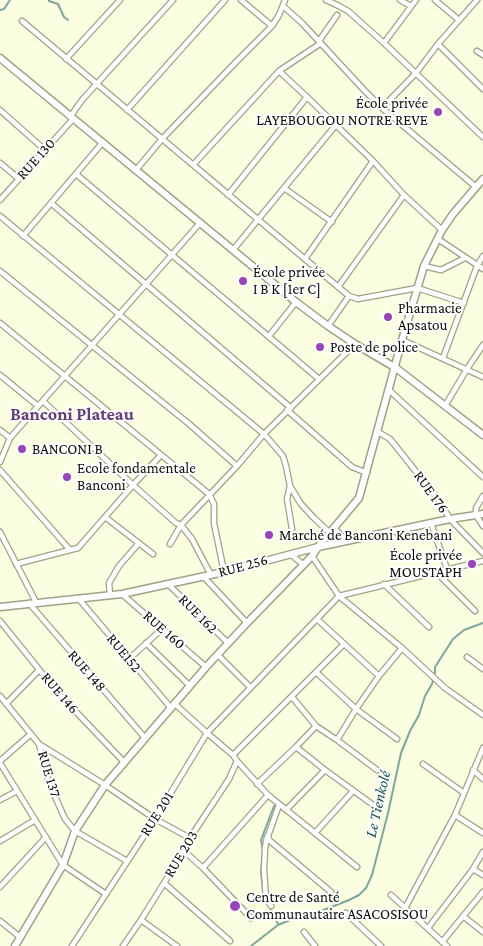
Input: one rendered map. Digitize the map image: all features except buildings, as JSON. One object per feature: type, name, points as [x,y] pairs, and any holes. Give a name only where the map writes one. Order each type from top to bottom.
[{"type":"street","points":[[66,58],[120,0]]},
{"type":"street","name":"RUE 130","points":[[0,200],[45,150],[71,118],[82,100],[173,0]]},
{"type":"street","points":[[127,110],[225,0]]},
{"type":"street","points":[[241,0],[272,26]]},
{"type":"street","points":[[136,170],[162,139],[272,26],[283,6],[284,0]]},
{"type":"street","points":[[326,0],[348,11],[483,137]]},
{"type":"street","points":[[400,0],[411,6]]},
{"type":"street","points":[[384,43],[416,0]]},
{"type":"street","points":[[435,0],[459,20]]},
{"type":"street","points":[[382,108],[416,73],[438,44],[477,0]]},
{"type":"street","points":[[283,6],[302,22],[382,108],[476,187]]},
{"type":"street","points":[[193,165],[279,71],[320,42],[337,15]]},
{"type":"street","points":[[22,21],[349,296],[358,299],[418,288],[464,303]]},
{"type":"street","points":[[438,44],[483,89]]},
{"type":"street","points":[[477,51],[483,55]]},
{"type":"street","points":[[0,58],[296,302],[355,344],[396,368],[483,436]]},
{"type":"street","points":[[279,71],[442,230]]},
{"type":"street","points":[[228,195],[307,97]]},
{"type":"street","points":[[0,110],[45,150]]},
{"type":"street","points":[[233,250],[336,126]]},
{"type":"street","points":[[23,236],[103,142]]},
{"type":"street","points":[[305,259],[373,161]]},
{"type":"street","points":[[0,163],[19,179]]},
{"type":"street","points":[[76,174],[320,380]]},
{"type":"street","points":[[15,946],[63,865],[75,831],[104,785],[206,666],[312,556],[318,546],[360,498],[402,340],[424,266],[442,230],[483,179]]},
{"type":"street","points":[[284,188],[332,222]]},
{"type":"street","points":[[338,287],[404,195]]},
{"type":"street","points":[[50,203],[289,409],[352,467],[366,473]]},
{"type":"street","points":[[0,216],[264,434],[283,456],[290,486],[301,504],[314,518],[348,540]]},
{"type":"street","points":[[70,550],[0,470],[0,464],[10,438],[200,223]]},
{"type":"street","points":[[438,240],[483,269]]},
{"type":"street","points":[[443,358],[477,266],[483,256]]},
{"type":"street","points":[[424,266],[441,270],[465,258]]},
{"type":"street","points":[[0,271],[188,423],[237,466]]},
{"type":"street","points":[[328,326],[349,296]]},
{"type":"street","points":[[269,336],[296,302]]},
{"type":"street","points":[[0,323],[209,494],[214,504],[214,523],[224,572]]},
{"type":"street","points":[[402,340],[483,376]]},
{"type":"street","points":[[170,544],[181,525],[237,466],[264,434],[355,344]]},
{"type":"street","points":[[445,406],[483,344]]},
{"type":"street","points":[[0,375],[38,406]]},
{"type":"street","points":[[0,385],[5,380]]},
{"type":"street","points":[[389,390],[483,477]]},
{"type":"street","points":[[43,401],[133,485],[176,523],[181,525],[192,539],[210,575]]},
{"type":"street","points":[[0,430],[10,438]]},
{"type":"street","name":"RUE 176","points":[[378,432],[390,439],[438,499],[450,519],[483,553]]},
{"type":"street","points":[[16,564],[78,548],[161,455]]},
{"type":"street","points":[[290,486],[287,499],[292,529]]},
{"type":"street","points":[[483,496],[476,508],[483,526]]},
{"type":"street","name":"RUE 256","points":[[0,607],[122,594],[224,572],[318,546],[450,519],[480,515]]},
{"type":"street","points":[[105,517],[153,554]]},
{"type":"street","points":[[431,523],[447,569]]},
{"type":"street","name":"RUE 148","points":[[0,532],[32,603],[145,738]]},
{"type":"street","points":[[110,595],[110,583],[119,566],[139,543]]},
{"type":"street","points":[[290,554],[304,564]]},
{"type":"street","points":[[312,556],[339,596],[402,648],[445,688],[483,715]]},
{"type":"street","points":[[339,596],[435,571],[483,561]]},
{"type":"street","points":[[435,571],[474,610]]},
{"type":"street","points":[[203,576],[247,622]]},
{"type":"street","name":"RUE 162","points":[[168,584],[228,643]]},
{"type":"street","points":[[384,584],[429,627]]},
{"type":"street","name":"RUE 160","points":[[122,594],[206,666]]},
{"type":"street","name":"RUE 201","points":[[72,946],[155,819],[206,733],[339,596]]},
{"type":"street","name":"RUE152","points":[[78,598],[129,659],[173,706],[233,755],[268,795],[357,867]]},
{"type":"street","points":[[317,619],[379,676]]},
{"type":"street","name":"RUE 146","points":[[0,621],[58,693],[124,762]]},
{"type":"street","points":[[129,659],[162,629]]},
{"type":"street","points":[[146,644],[190,686]]},
{"type":"street","points":[[233,755],[344,644]]},
{"type":"street","points":[[337,740],[356,708],[402,648]]},
{"type":"street","points":[[218,655],[250,687]]},
{"type":"street","points":[[467,658],[483,669]]},
{"type":"street","points":[[6,704],[40,670]]},
{"type":"street","points":[[316,673],[356,708],[397,739]]},
{"type":"street","name":"RUE 137","points":[[0,696],[39,744],[49,783],[65,819],[75,831]]},
{"type":"street","points":[[292,697],[316,726],[378,770]]},
{"type":"street","points":[[258,784],[316,726]]},
{"type":"street","points":[[31,734],[0,762],[63,865],[106,894]]},
{"type":"street","points":[[39,744],[155,819],[190,838]]},
{"type":"street","points":[[296,747],[376,807]]},
{"type":"street","points":[[405,908],[456,815],[483,748]]},
{"type":"street","name":"RUE 203","points":[[123,946],[142,920],[190,838],[229,779],[237,761]]},
{"type":"street","points":[[423,764],[464,793]]},
{"type":"street","points":[[286,810],[325,770]]},
{"type":"street","points":[[473,770],[483,779]]},
{"type":"street","points":[[0,800],[17,790]]},
{"type":"street","points":[[315,833],[353,791]]},
{"type":"street","points":[[203,868],[268,795]]},
{"type":"street","points":[[271,906],[266,898],[265,848],[280,805]]},
{"type":"street","points":[[456,815],[483,833]]},
{"type":"street","points":[[0,841],[35,820]]},
{"type":"street","points":[[75,831],[127,861]]},
{"type":"street","points":[[268,836],[268,840],[271,843],[331,892]]},
{"type":"street","points":[[0,887],[46,837]]},
{"type":"street","points":[[184,851],[251,918]]},
{"type":"street","points":[[428,928],[483,852]]},
{"type":"street","points":[[473,868],[483,875]]},
{"type":"street","points":[[164,883],[230,941]]},
{"type":"street","points":[[442,942],[483,892]]},
{"type":"street","points":[[391,895],[447,946]]},
{"type":"street","points":[[346,914],[381,946]]},
{"type":"street","points":[[463,916],[483,932]]},
{"type":"street","points":[[142,920],[177,946]]},
{"type":"street","points":[[0,921],[20,937]]},
{"type":"street","points":[[304,932],[315,946]]},
{"type":"street","points":[[167,946],[170,940]]},
{"type":"waterway","points":[[0,10],[4,9],[10,0]]},
{"type":"waterway","points":[[49,0],[58,4],[64,17],[68,20]]},
{"type":"waterway","name":"Le Tienkolé","points":[[251,946],[278,925],[290,920],[306,917],[349,900],[359,895],[366,888],[372,875],[401,753],[432,684],[435,667],[453,639],[464,630],[483,623]]},
{"type":"waterway","points":[[263,890],[261,872],[263,850],[261,840],[274,806]]},
{"type":"waterway","points":[[269,906],[278,924]]},
{"type":"place","name":"École privée LAYEBOUGOU NOTRE REVE","points":[[438,112]]},
{"type":"place","name":"École privée I B K [1er C]","points":[[243,281]]},
{"type":"place","name":"Pharmacie Apsatou","points":[[388,317]]},
{"type":"place","name":"Poste de police","points":[[320,347]]},
{"type":"place","name":"BANCONI B","points":[[22,449]]},
{"type":"place","name":"Ecole fondamentale Banconi","points":[[67,477]]},
{"type":"place","name":"Marché de Banconi Kenebani","points":[[269,535]]},
{"type":"place","name":"École privée MOUSTAPH","points":[[472,564]]},
{"type":"place","name":"Centre de Santé Communautaire ASACOSISOU","points":[[235,906]]},
{"type":"district","name":"Banconi Plateau","points":[[72,414]]}]
